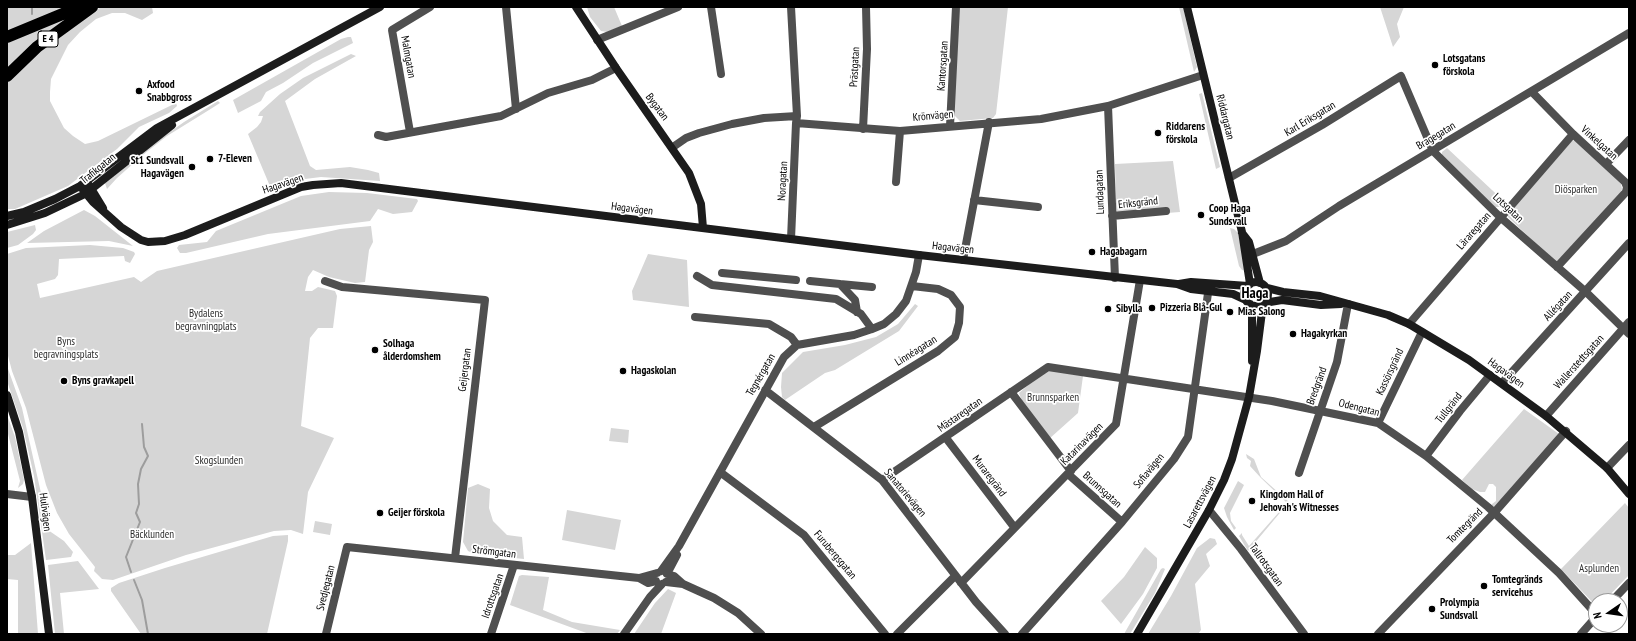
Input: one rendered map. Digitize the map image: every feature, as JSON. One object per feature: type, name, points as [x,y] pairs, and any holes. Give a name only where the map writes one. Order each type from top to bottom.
[{"type":"highway","name":"E 4","points":[[7,38],[65,13],[84,7]]},
{"type":"highway","name":"E 4","points":[[7,76],[37,47],[92,7]]},
{"type":"street","name":"Trafikgatan","points":[[7,216],[24,212],[49,202],[83,184],[157,128],[191,111],[380,7]]},
{"type":"street","name":"Malmgatan","points":[[410,132],[392,30],[430,7]]},
{"type":"street","points":[[506,7],[516,109]]},
{"type":"street","name":"Bygatan","points":[[576,7],[616,68],[673,147],[689,173],[699,195],[703,213],[703,228]]},
{"type":"street","points":[[711,7],[721,74]]},
{"type":"street","name":"Noragatan","points":[[790,7],[796,120],[791,239]]},
{"type":"street","name":"Prästgatan","points":[[863,129],[867,49],[866,7]]},
{"type":"street","name":"Kantorsgatan","points":[[950,126],[956,7]]},
{"type":"street","name":"Riddargatan","points":[[1187,7],[1242,232],[1249,285]]},
{"type":"street","points":[[597,40],[675,8]]},
{"type":"street","name":"Bragegatan","points":[[1253,254],[1286,241],[1339,206],[1629,33]]},
{"type":"street","points":[[378,136],[386,137],[500,116],[548,93],[592,80],[616,68]]},
{"type":"street","name":"Krönvägen","points":[[673,147],[686,138],[699,133],[732,124],[764,118],[796,120],[863,129],[900,131],[989,122],[1041,119],[1108,106],[1203,75]]},
{"type":"street","name":"Karl Eriksgatan","points":[[1229,178],[1322,125],[1401,76]]},
{"type":"street","name":"Lotsgatan","points":[[1401,76],[1432,151],[1500,217],[1627,328]]},
{"type":"street","name":"Vinkelgatan","points":[[1532,92],[1573,134],[1625,182],[1626,192],[1557,267]]},
{"type":"street","name":"Lundagatan","points":[[1108,106],[1115,278]]},
{"type":"street","name":"Trafikgatan","points":[[7,225],[44,212],[88,191],[191,111]]},
{"type":"street","points":[[963,260],[989,122]]},
{"type":"street","points":[[896,182],[900,131]]},
{"type":"street","name":"Läraregatan","points":[[1409,324],[1573,134]]},
{"type":"street","points":[[1606,164],[1629,140]]},
{"type":"street","name":"Hagavägen","points":[[83,184],[104,211],[121,227],[141,240],[148,242],[165,241],[191,233],[301,187],[321,184],[341,184],[1115,278],[1177,284],[1191,282],[1233,294],[1248,302]]},
{"type":"street","points":[[974,200],[1038,207]]},
{"type":"street","name":"Eriksgränd","points":[[1112,216],[1166,211]]},
{"type":"street","name":"Riddargatan","points":[[1242,232],[1249,242],[1263,286]]},
{"type":"street","name":"Allégatan","points":[[1502,384],[1629,243]]},
{"type":"street","points":[[695,317],[769,324],[791,337],[797,345],[854,335],[884,324],[896,314],[906,301],[912,286],[919,255]]},
{"type":"street","points":[[722,273],[796,280]]},
{"type":"street","points":[[697,276],[712,285],[836,299],[857,312],[872,329]]},
{"type":"street","name":"Katarinavägen","points":[[961,582],[1116,424],[1125,379],[1140,280]]},
{"type":"street","name":"Geijergatan","points":[[325,281],[342,287],[485,300],[455,558]]},
{"type":"street","points":[[810,281],[872,287]]},
{"type":"street","points":[[840,284],[855,300],[857,312]]},
{"type":"street","points":[[1249,285],[1263,286],[1268,296],[1264,303],[1256,306],[1248,302],[1244,293],[1249,285]]},
{"type":"street","name":"Hagavägen","points":[[1209,287],[1249,285]]},
{"type":"street","name":"Linnéagatan","points":[[814,427],[938,351],[955,337],[959,323],[960,307],[951,295],[938,289],[912,286]]},
{"type":"street","name":"Hagavägen","points":[[1263,286],[1283,292],[1320,296],[1388,315],[1409,324],[1490,375],[1546,416],[1607,468],[1629,494]]},
{"type":"street","name":"Sofiavägen","points":[[1022,634],[1122,522],[1174,459],[1188,437],[1209,287]]},
{"type":"street","name":"Hagavägen","points":[[1264,303],[1282,300],[1321,305],[1348,304]]},
{"type":"street","name":"Lasarettsvägen","points":[[1248,302],[1252,314],[1253,368]]},
{"type":"street","name":"Lasarettsvägen","points":[[1137,634],[1209,510],[1224,480],[1232,459],[1249,397],[1264,303]]},
{"type":"street","name":"Bredgränd","points":[[1299,473],[1337,362],[1348,304]]},
{"type":"street","name":"Wallerstedtsgatan","points":[[1546,416],[1627,328]]},
{"type":"street","name":"Kassörsgränd","points":[[1378,423],[1422,332]]},
{"type":"street","name":"Tegnérgatan","points":[[624,634],[650,597],[652,588],[676,559],[679,546],[779,363],[797,345]]},
{"type":"street","name":"Odengatan","points":[[1048,367],[1249,397],[1320,410],[1378,423],[1426,456],[1494,513],[1559,573],[1588,605]]},
{"type":"street","name":"Mästaregatan","points":[[882,480],[946,438],[1048,367]]},
{"type":"street","name":"Tullgränd","points":[[1426,456],[1460,411],[1490,375]]},
{"type":"street","name":"Sanatorievägen","points":[[765,390],[882,480],[956,576],[988,616],[1005,634]]},
{"type":"street","name":"Brunnsgatan","points":[[1011,392],[1069,473],[1122,522]]},
{"type":"street","name":"Hulivägen","points":[[7,395],[19,432],[32,497],[49,634]]},
{"type":"street","name":"Tomtegränd","points":[[1378,634],[1494,513],[1566,432]]},
{"type":"street","name":"Muraregränd","points":[[946,438],[1014,527]]},
{"type":"street","points":[[1607,468],[1629,445]]},
{"type":"street","name":"Furubergsgatan","points":[[720,472],[804,535],[885,634]]},
{"type":"street","points":[[7,494],[32,497]]},
{"type":"street","name":"Tallrotsgatan","points":[[1209,510],[1241,549],[1304,634]]},
{"type":"street","name":"Strömgatan","points":[[347,547],[638,578],[648,582],[674,576],[683,584],[702,592],[738,613],[762,634]]},
{"type":"street","name":"Svedjegatan","points":[[328,634],[347,547]]},
{"type":"street","name":"Idrottsgatan","points":[[491,634],[514,565]]},
{"type":"street","points":[[897,634],[956,576]]},
{"type":"street","points":[[1620,593],[1629,583]]},
{"type":"street","points":[[1581,634],[1588,626]]},
{"type":"green space","points":[[7,7],[68,7],[7,31]]},
{"type":"green space","points":[[101,7],[152,7],[153,13],[142,20],[125,13],[112,13],[96,19],[80,32],[68,45],[51,79],[50,92],[50,101],[64,128],[85,144],[98,141],[176,103],[177,106],[169,113],[139,127],[117,149],[68,186],[15,209],[7,209],[7,82],[21,68],[73,25]]},
{"type":"green space","points":[[587,7],[614,7],[622,26],[607,32],[601,31],[590,17]]},
{"type":"green space","points":[[959,7],[1008,7],[996,114],[993,118],[960,121],[953,114]]},
{"type":"green space","points":[[1179,7],[1183,7],[1197,67],[1194,72]]},
{"type":"green space","points":[[1380,7],[1404,7],[1397,24],[1400,37],[1393,47]]},
{"type":"green space","points":[[70,16],[7,68],[7,42]]},
{"type":"green space","points":[[351,37],[353,43],[313,63],[283,83],[266,92],[261,101],[238,113],[233,100],[341,39]]},
{"type":"green space","points":[[351,54],[356,56],[315,79],[285,101],[310,166],[316,170],[350,167],[368,170],[379,173],[380,181],[321,177],[305,179],[272,191],[248,134],[261,122],[263,116],[258,116],[260,112],[280,94],[303,78]]},
{"type":"green space","points":[[1202,93],[1220,167],[1216,169],[1199,94]]},
{"type":"green space","points":[[218,101],[220,103],[167,136],[144,154],[107,189],[105,183],[142,152],[184,122]]},
{"type":"green space","name":"Diösparken","points":[[1575,140],[1621,184],[1622,189],[1620,194],[1559,261],[1555,262],[1508,217],[1508,213],[1572,141]]},
{"type":"green space","points":[[1447,148],[1507,204],[1504,207],[1495,207],[1442,156],[1442,152]]},
{"type":"green space","points":[[1173,161],[1180,212],[1116,212],[1115,164]]},
{"type":"green space","points":[[329,192],[367,193],[417,199],[418,201],[412,212],[393,214],[378,209],[370,221],[268,234],[186,253],[180,253],[177,248],[179,245],[207,242],[216,231],[301,196]]},
{"type":"green space","points":[[84,210],[95,216],[133,246],[109,241],[27,243],[44,231]]},
{"type":"green space","points":[[35,225],[36,230],[33,234],[18,245],[7,248],[7,232]]},
{"type":"green space","points":[[371,226],[373,242],[369,250],[365,282],[355,283],[329,277],[313,270],[308,277],[305,291],[312,291],[318,287],[335,291],[337,296],[333,328],[318,328],[310,338],[301,426],[334,438],[308,492],[303,534],[291,530],[274,531],[186,555],[113,580],[102,579],[94,571],[95,567],[69,534],[57,513],[46,485],[26,408],[12,371],[7,352],[7,254],[26,248],[90,245],[123,248],[134,252],[135,254],[130,263],[125,261],[124,256],[59,259],[58,275],[55,279],[37,284],[40,298],[134,277],[141,282],[157,271],[340,229]]},
{"type":"green space","points":[[1230,228],[1234,229],[1238,233],[1246,271],[1242,270],[1239,266]]},
{"type":"green space","points":[[648,254],[687,260],[689,307],[633,300],[632,291]]},
{"type":"green space","points":[[915,304],[918,306],[899,331],[835,370],[825,373],[785,400],[782,397],[782,373],[803,352],[845,345],[876,337],[898,324]]},
{"type":"green space","points":[[7,366],[22,408],[48,530],[64,541],[73,552],[71,557],[46,560],[34,476],[23,428],[7,381]]},
{"type":"green space","name":"Brunnsparken","points":[[1049,370],[1083,376],[1078,413],[1049,439],[1022,401],[1019,393],[1042,373]]},
{"type":"green space","points":[[1524,409],[1559,434],[1494,508],[1492,507],[1492,504],[1496,501],[1496,487],[1493,484],[1489,484],[1485,492],[1480,492],[1472,489],[1462,480]]},
{"type":"green space","points":[[7,415],[15,437],[24,480],[23,484],[18,488],[20,481],[7,430]]},
{"type":"green space","points":[[611,428],[629,430],[628,443],[609,441]]},
{"type":"green space","points":[[1246,454],[1254,459],[1261,477],[1289,502],[1248,551],[1239,536],[1242,533],[1249,546],[1287,503],[1261,478],[1250,466],[1251,461],[1247,458]]},
{"type":"green space","points":[[1238,481],[1244,485],[1230,513],[1231,521],[1236,528],[1234,530],[1224,508]]},
{"type":"green space","points":[[478,484],[490,489],[489,508],[493,521],[507,535],[522,537],[524,559],[475,554],[468,551],[463,542],[468,488]]},
{"type":"green space","name":"Asplunden","points":[[1625,503],[1629,508],[1629,575],[1612,593],[1588,593],[1588,598],[1561,569]]},
{"type":"green space","points":[[567,510],[621,520],[615,550],[562,540]]},
{"type":"green space","points":[[315,521],[332,524],[330,535],[313,532]]},
{"type":"green space","points":[[288,535],[288,541],[267,634],[141,634],[111,591],[111,588],[119,583],[165,568],[273,536]]},
{"type":"green space","points":[[1210,538],[1215,539],[1217,544],[1206,554],[1210,566],[1195,584],[1201,630],[1198,634],[1148,634],[1197,548]]},
{"type":"green space","points":[[31,543],[38,634],[18,634],[18,580],[7,579],[7,555],[15,555]]},
{"type":"green space","points":[[1145,547],[1157,558],[1157,568],[1143,594],[1121,624],[1101,601],[1124,577]]},
{"type":"green space","points":[[78,561],[99,589],[60,593],[64,634],[55,634],[48,565]]},
{"type":"green space","points":[[1161,569],[1165,569],[1155,593],[1130,634],[1124,634]]},
{"type":"green space","points":[[519,576],[549,577],[543,610],[572,622],[620,630],[617,634],[589,634],[510,605]]},
{"type":"green space","points":[[668,589],[676,593],[661,634],[634,634],[655,603]]},
{"type":"waterway","points":[[32,7],[32,14]]},
{"type":"waterway","points":[[131,572],[126,557],[140,522],[136,513],[139,504],[138,484],[141,469],[148,456],[144,447],[142,424]]},
{"type":"waterway","points":[[134,580],[142,600],[148,634]]},
{"type":"place","name":"Lotsgatans förskola","points":[[1435,65]]},
{"type":"place","name":"Axfood Snabbgross","points":[[139,91]]},
{"type":"place","name":"Riddarens förskola","points":[[1158,133]]},
{"type":"place","name":"7-Eleven","points":[[210,159]]},
{"type":"place","name":"St1 Sundsvall Hagavägen","points":[[192,167]]},
{"type":"place","name":"Coop Haga Sundsvall","points":[[1201,215]]},
{"type":"place","name":"Hagabagarn","points":[[1092,252]]},
{"type":"place","name":"Pizzeria Blå-Gul","points":[[1152,308]]},
{"type":"place","name":"Sibylla","points":[[1108,309]]},
{"type":"place","name":"Mias Salong","points":[[1230,312]]},
{"type":"place","name":"Hagakyrkan","points":[[1293,334]]},
{"type":"place","name":"Solhaga ålderdomshem","points":[[375,350]]},
{"type":"place","name":"Hagaskolan","points":[[623,371]]},
{"type":"place","name":"Byns gravkapell","points":[[64,381]]},
{"type":"place","name":"Kingdom Hall of Jehovah's Witnesses","points":[[1252,501]]},
{"type":"place","name":"Geijer förskola","points":[[380,513]]},
{"type":"place","name":"Tomtegränds servicehus","points":[[1484,586]]},
{"type":"place","name":"Prolympia Sundsvall","points":[[1432,609]]},
{"type":"district","name":"Haga","points":[[1255,294]]},
{"type":"park label","name":"Bydalens begravningplats","points":[[206,320]]},
{"type":"park label","name":"Byns begravningsplats","points":[[66,348]]},
{"type":"park label","name":"Skogslunden","points":[[219,461]]},
{"type":"park label","name":"Bäcklunden","points":[[152,535]]}]
